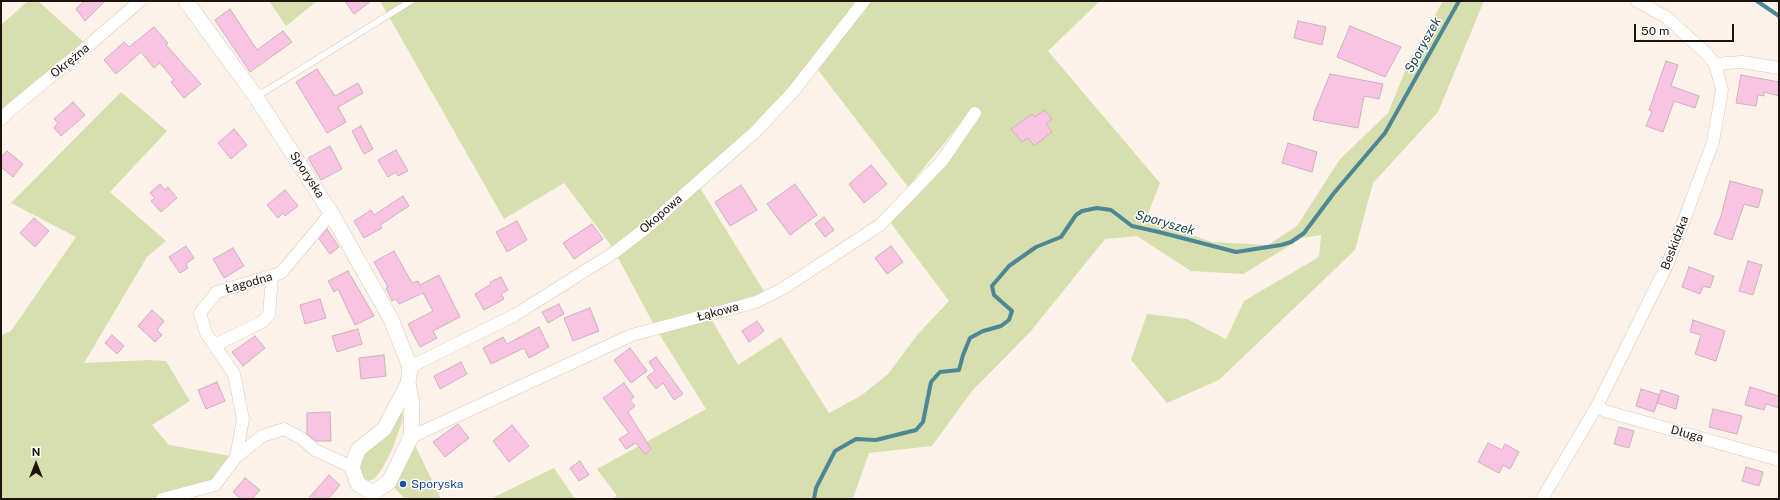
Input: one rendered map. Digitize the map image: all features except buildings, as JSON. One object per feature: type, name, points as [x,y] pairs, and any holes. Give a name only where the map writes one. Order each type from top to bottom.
[{"type":"street","name":"Okrężna","points":[[1,120],[8,110],[88,46],[140,1]]},
{"type":"street","name":"Sporyska","points":[[186,1],[256,97],[331,213],[391,319],[410,367],[408,384],[412,403],[411,437],[389,482],[370,496],[358,484],[352,467],[358,450],[384,429],[408,384]]},
{"type":"street","name":"Okopowa","points":[[410,367],[515,315],[616,252],[646,228],[755,132],[792,93],[864,1]]},
{"type":"street","name":"Beskidzka","points":[[1542,499],[1597,406],[1668,263],[1713,142],[1722,90],[1715,64],[1707,54],[1666,17],[1637,1]]},
{"type":"street","points":[[1715,64],[1742,62],[1779,68]]},
{"type":"street","name":"Łąkowa","points":[[411,437],[632,335],[756,302],[782,289],[880,225],[942,161],[975,113]]},
{"type":"street","name":"Łagodna","points":[[162,499],[215,485],[236,457],[243,420],[234,374],[206,333],[200,313],[217,292],[281,274],[331,213]]},
{"type":"street","points":[[215,346],[262,322],[268,315],[272,277]]},
{"type":"street","name":"Długa","points":[[1597,406],[1605,411],[1779,460]]},
{"type":"street","points":[[236,457],[262,436],[284,429],[300,438],[315,450],[352,467]]},
{"type":"lane","points":[[256,97],[411,1]]},
{"type":"green space","points":[[28,1],[38,1],[88,46],[1,120],[1,25]]},
{"type":"green space","points":[[269,1],[317,1],[286,26]]},
{"type":"green space","points":[[380,1],[859,1],[790,90],[752,128],[613,248],[564,183],[504,219]]},
{"type":"green space","points":[[864,1],[1100,1],[1048,51],[1160,183],[1148,214],[1158,223],[1212,242],[1268,245],[1297,226],[1340,159],[1388,113],[1410,59],[1443,1],[1484,1],[1438,112],[1373,183],[1355,250],[1219,380],[1167,403],[1131,360],[1147,314],[1187,319],[1226,339],[1244,301],[1319,257],[1321,235],[1302,238],[1243,274],[1191,271],[1137,236],[1105,239],[1031,331],[972,391],[932,446],[869,453],[853,499],[612,499],[617,496],[597,469],[706,409],[656,329],[615,252],[697,183],[767,296],[709,315],[738,365],[781,337],[829,413],[862,395],[888,374],[918,334],[949,301],[890,222],[980,109],[974,107],[908,187],[818,70]]},
{"type":"green space","points":[[121,92],[167,131],[110,192],[166,241],[147,257],[84,363],[149,360],[166,361],[190,401],[152,425],[169,445],[236,457],[215,485],[162,499],[1,499],[1,335],[11,331],[76,237],[11,203]]},
{"type":"green space","points":[[401,411],[403,414],[402,422],[392,450],[382,469],[374,479],[369,481],[364,480],[359,468],[361,458],[388,434]]},
{"type":"green space","points":[[411,437],[441,499],[405,499],[389,482]]},
{"type":"green space","points":[[554,468],[575,499],[490,499]]},
{"type":"waterway","name":"Sporyszek","points":[[814,499],[816,488],[835,451],[856,439],[876,440],[916,430],[923,422],[931,382],[940,372],[959,370],[970,338],[983,331],[1001,326],[1009,320],[1012,311],[994,295],[992,286],[1009,266],[1036,247],[1061,237],[1076,215],[1082,211],[1097,208],[1111,210],[1132,226],[1236,252],[1281,245],[1291,242],[1304,233],[1334,193],[1385,133],[1459,1]]},
{"type":"waterway","points":[[1757,1],[1779,16]]},
{"type":"place","name":"Sporyska","points":[[403,484]]}]
